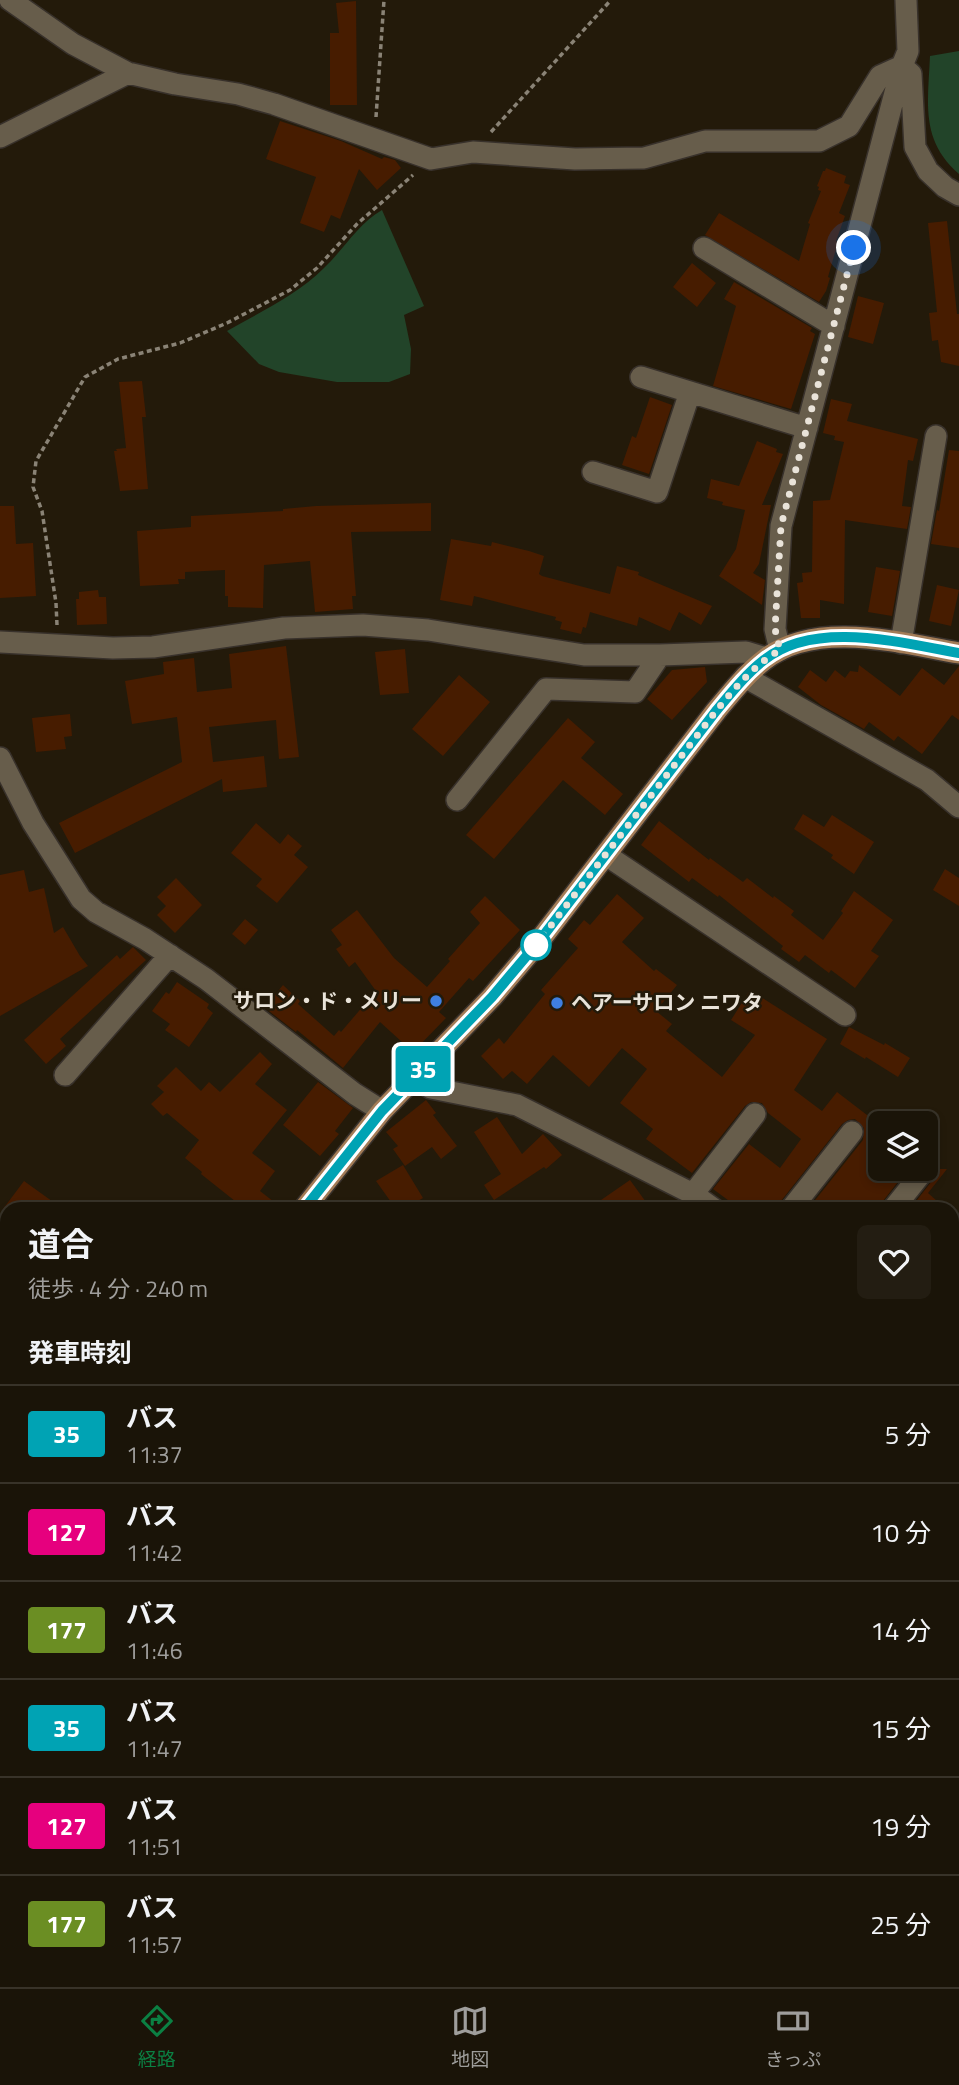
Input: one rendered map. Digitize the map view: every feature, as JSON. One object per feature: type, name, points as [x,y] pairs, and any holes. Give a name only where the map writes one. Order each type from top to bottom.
[{"type":"main road","points":[[310,1202],[382,1111],[492,997],[540,940],[745,677],[773,654],[806,640],[825,637],[901,643],[959,653]]},
{"type":"street","points":[[9,0],[73,44],[128,73],[238,94],[274,104],[431,159],[473,152],[575,159],[643,158],[705,141],[819,141],[849,125],[880,76],[902,66]]},
{"type":"street","points":[[0,642],[113,648],[153,647],[284,628],[363,625],[428,630],[584,655],[746,652],[773,654],[781,526],[908,51],[906,0]]},
{"type":"street","points":[[902,66],[911,74],[915,146],[928,171],[945,187],[959,195]]},
{"type":"street","points":[[0,137],[128,73]]},
{"type":"street","points":[[704,247],[834,326]]},
{"type":"street","points":[[641,377],[807,428]]},
{"type":"street","points":[[593,472],[657,492],[690,392]]},
{"type":"street","points":[[901,643],[936,436]]},
{"type":"street","points":[[457,800],[546,689],[635,692],[660,655]]},
{"type":"street","points":[[745,677],[927,780],[959,807]]},
{"type":"street","points":[[0,758],[33,823],[81,899],[96,912],[206,979],[355,1094],[382,1111]]},
{"type":"street","points":[[606,855],[845,1015]]},
{"type":"street","points":[[65,1075],[170,955]]},
{"type":"street","points":[[415,1078],[431,1088],[517,1105],[694,1194],[705,1202]]},
{"type":"street","points":[[694,1194],[755,1114]]},
{"type":"street","points":[[797,1202],[852,1132]]},
{"type":"street","points":[[898,1202],[915,1181]]},
{"type":"path","points":[[374,139],[384,0]]},
{"type":"path","points":[[473,152],[611,0]]},
{"type":"path","points":[[58,645],[57,603],[42,511],[33,487],[36,461],[85,377],[118,359],[180,343],[227,323],[290,290],[317,268],[358,223],[431,159]]},
{"type":"green space","points":[[959,51],[959,174],[938,148],[932,134],[928,105],[930,56]]},
{"type":"green space","points":[[382,210],[424,306],[404,315],[411,349],[410,374],[389,382],[337,382],[279,372],[259,364],[227,331],[302,287],[324,268],[366,222]]},
{"type":"building","points":[[356,1],[357,105],[330,105],[330,33],[339,33],[336,3]]},
{"type":"building","points":[[280,121],[341,141],[382,159],[384,157],[395,160],[401,168],[377,190],[359,169],[340,219],[331,215],[324,232],[300,223],[316,177],[266,159]]},
{"type":"building","points":[[826,168],[846,176],[844,183],[850,185],[839,213],[845,216],[836,241],[838,242],[828,277],[830,278],[819,302],[705,235],[719,213],[799,261],[810,224],[808,223],[821,191],[817,186]]},
{"type":"building","points":[[947,221],[959,314],[959,366],[941,362],[938,340],[932,341],[929,313],[937,312],[928,223]]},
{"type":"building","points":[[692,263],[716,283],[697,307],[673,287]]},
{"type":"building","points":[[734,282],[812,328],[810,331],[815,334],[791,409],[713,386],[736,306],[724,299]]},
{"type":"building","points":[[858,296],[884,303],[873,344],[848,337]]},
{"type":"building","points":[[142,381],[148,489],[120,491],[114,451],[126,448],[119,382]]},
{"type":"building","points":[[650,397],[672,405],[649,474],[622,465],[632,436],[636,438]]},
{"type":"building","points":[[831,399],[852,404],[847,421],[918,439],[913,461],[908,460],[902,506],[911,507],[907,529],[845,520],[844,604],[820,600],[820,618],[801,618],[797,583],[803,582],[802,573],[812,572],[813,501],[830,500],[844,442],[834,440],[835,436],[823,433]]},
{"type":"building","points":[[757,441],[783,454],[762,505],[771,505],[759,564],[753,573],[765,580],[762,605],[719,576],[736,549],[745,510],[722,505],[723,502],[707,498],[711,479],[739,486]]},
{"type":"building","points":[[949,450],[959,451],[959,548],[931,544]]},
{"type":"building","points":[[431,503],[431,531],[351,532],[356,596],[352,596],[353,609],[315,612],[310,561],[264,565],[263,608],[228,607],[228,596],[225,596],[225,570],[185,572],[185,579],[178,579],[179,584],[140,586],[137,531],[191,527],[191,516],[283,511],[316,506]]},
{"type":"building","points":[[0,506],[14,506],[16,544],[33,543],[36,596],[0,598]]},
{"type":"building","points":[[451,539],[491,546],[492,542],[544,556],[539,574],[542,576],[610,594],[617,566],[639,572],[638,575],[712,606],[701,625],[679,612],[670,631],[639,617],[637,626],[590,612],[586,628],[583,627],[581,634],[560,629],[562,622],[555,620],[556,617],[474,596],[472,606],[440,600]]},
{"type":"building","points":[[876,567],[900,571],[892,616],[868,612]]},
{"type":"building","points":[[937,585],[959,590],[951,626],[929,621]]},
{"type":"building","points":[[98,590],[99,597],[106,597],[107,624],[77,625],[76,599],[79,599],[79,592]]},
{"type":"building","points":[[286,646],[299,757],[279,759],[276,720],[209,727],[213,762],[264,756],[267,787],[223,792],[222,779],[75,853],[59,823],[182,762],[177,717],[132,724],[125,681],[164,674],[163,662],[194,658],[197,692],[232,688],[229,654]]},
{"type":"building","points":[[405,649],[409,693],[380,695],[375,652]]},
{"type":"building","points":[[859,665],[900,696],[922,668],[944,685],[959,666],[959,720],[952,715],[922,754],[898,736],[894,741],[869,722],[864,729],[821,705],[798,687],[810,670],[826,682],[835,670],[845,678],[850,671],[858,672]]},
{"type":"building","points":[[705,667],[707,682],[672,720],[647,699],[672,670]]},
{"type":"building","points":[[459,675],[490,702],[443,756],[412,729]]},
{"type":"building","points":[[70,714],[72,736],[64,737],[66,749],[36,752],[32,718]]},
{"type":"building","points":[[568,718],[595,742],[581,758],[623,794],[605,815],[563,780],[494,859],[466,835]]},
{"type":"building","points":[[803,814],[824,827],[832,815],[874,842],[854,874],[831,858],[833,855],[794,829]]},
{"type":"building","points":[[659,821],[709,860],[710,858],[743,882],[747,878],[773,898],[774,896],[794,911],[791,915],[823,940],[843,913],[841,911],[854,891],[893,920],[871,951],[879,956],[855,988],[805,955],[799,962],[719,895],[718,897],[692,878],[689,882],[641,845]]},
{"type":"building","points":[[256,823],[280,844],[288,834],[302,846],[294,855],[308,867],[277,903],[256,886],[262,879],[231,853]]},
{"type":"building","points":[[945,869],[959,878],[959,906],[933,890]]},
{"type":"building","points":[[24,870],[29,892],[44,888],[54,933],[63,927],[88,966],[0,1016],[0,875]]},
{"type":"building","points":[[176,878],[202,905],[175,933],[157,915],[166,906],[157,897]]},
{"type":"building","points":[[617,894],[644,918],[622,942],[654,971],[656,969],[677,985],[656,1011],[672,1024],[666,1031],[722,1077],[755,1035],[731,1020],[750,990],[827,1039],[794,1090],[822,1111],[837,1092],[868,1116],[868,1181],[899,1181],[883,1202],[814,1202],[863,1140],[864,1128],[855,1119],[842,1124],[781,1202],[731,1202],[713,1189],[749,1144],[780,1168],[801,1139],[768,1113],[762,1103],[751,1102],[745,1106],[692,1173],[646,1139],[653,1129],[620,1103],[647,1069],[622,1048],[589,1087],[553,1055],[527,1084],[512,1071],[503,1079],[481,1056],[499,1038],[504,1044],[545,994],[541,990],[578,948],[568,939],[584,920],[590,925]]},
{"type":"building","points":[[485,896],[520,930],[473,981],[469,978],[439,1012],[446,1018],[413,1052],[380,1022],[343,1068],[269,1011],[271,1008],[267,1004],[283,985],[300,1001],[298,1004],[334,1036],[339,1030],[341,1032],[376,991],[355,962],[349,967],[336,949],[342,945],[331,930],[357,910],[394,958],[427,987],[480,923],[470,912]]},
{"type":"building","points":[[245,919],[258,930],[245,945],[232,934]]},
{"type":"building","points":[[133,947],[146,960],[60,1039],[66,1046],[46,1064],[24,1040],[117,955],[120,959]]},
{"type":"building","points":[[177,982],[209,1004],[207,1008],[213,1013],[189,1047],[165,1030],[170,1024],[152,1011]]},
{"type":"building","points":[[849,1027],[910,1058],[898,1077],[840,1044]]},
{"type":"building","points":[[260,1052],[272,1064],[255,1084],[287,1110],[252,1153],[275,1171],[260,1191],[274,1202],[236,1202],[201,1174],[202,1172],[185,1158],[199,1140],[167,1113],[163,1116],[151,1104],[164,1092],[157,1086],[176,1067],[201,1091],[209,1082],[220,1092]]},
{"type":"building","points":[[318,1082],[353,1108],[335,1131],[339,1134],[320,1156],[283,1125]]},
{"type":"building","points":[[426,1100],[436,1113],[433,1115],[457,1146],[441,1159],[432,1147],[405,1166],[393,1149],[398,1146],[386,1132]]},
{"type":"building","points":[[497,1117],[522,1154],[543,1134],[562,1155],[546,1169],[544,1167],[494,1200],[484,1185],[501,1174],[474,1132]]},
{"type":"building","points":[[403,1165],[423,1198],[416,1202],[391,1202],[376,1181]]},
{"type":"building","points":[[938,1169],[947,1169],[938,1180]]},
{"type":"building","points":[[630,1180],[646,1202],[598,1202]]},
{"type":"building","points":[[24,1181],[53,1202],[8,1202]]},
{"type":"building","points":[[932,1181],[938,1181],[928,1193],[938,1202],[915,1202]]},
{"type":"bus line","name":"35","points":[[310,1202],[382,1111],[492,997],[540,940],[716,711],[745,677],[766,658],[806,640],[825,637],[901,643],[959,653]]},
{"type":"place","name":"サロン・ド・メリー","points":[[436,1001]]},
{"type":"place","name":"ヘアーサロン ニワタ","points":[[557,1003]]},
{"type":"route","points":[[536,945],[716,711],[745,677],[766,658],[780,650],[775,629],[781,526],[854,248]]}]
